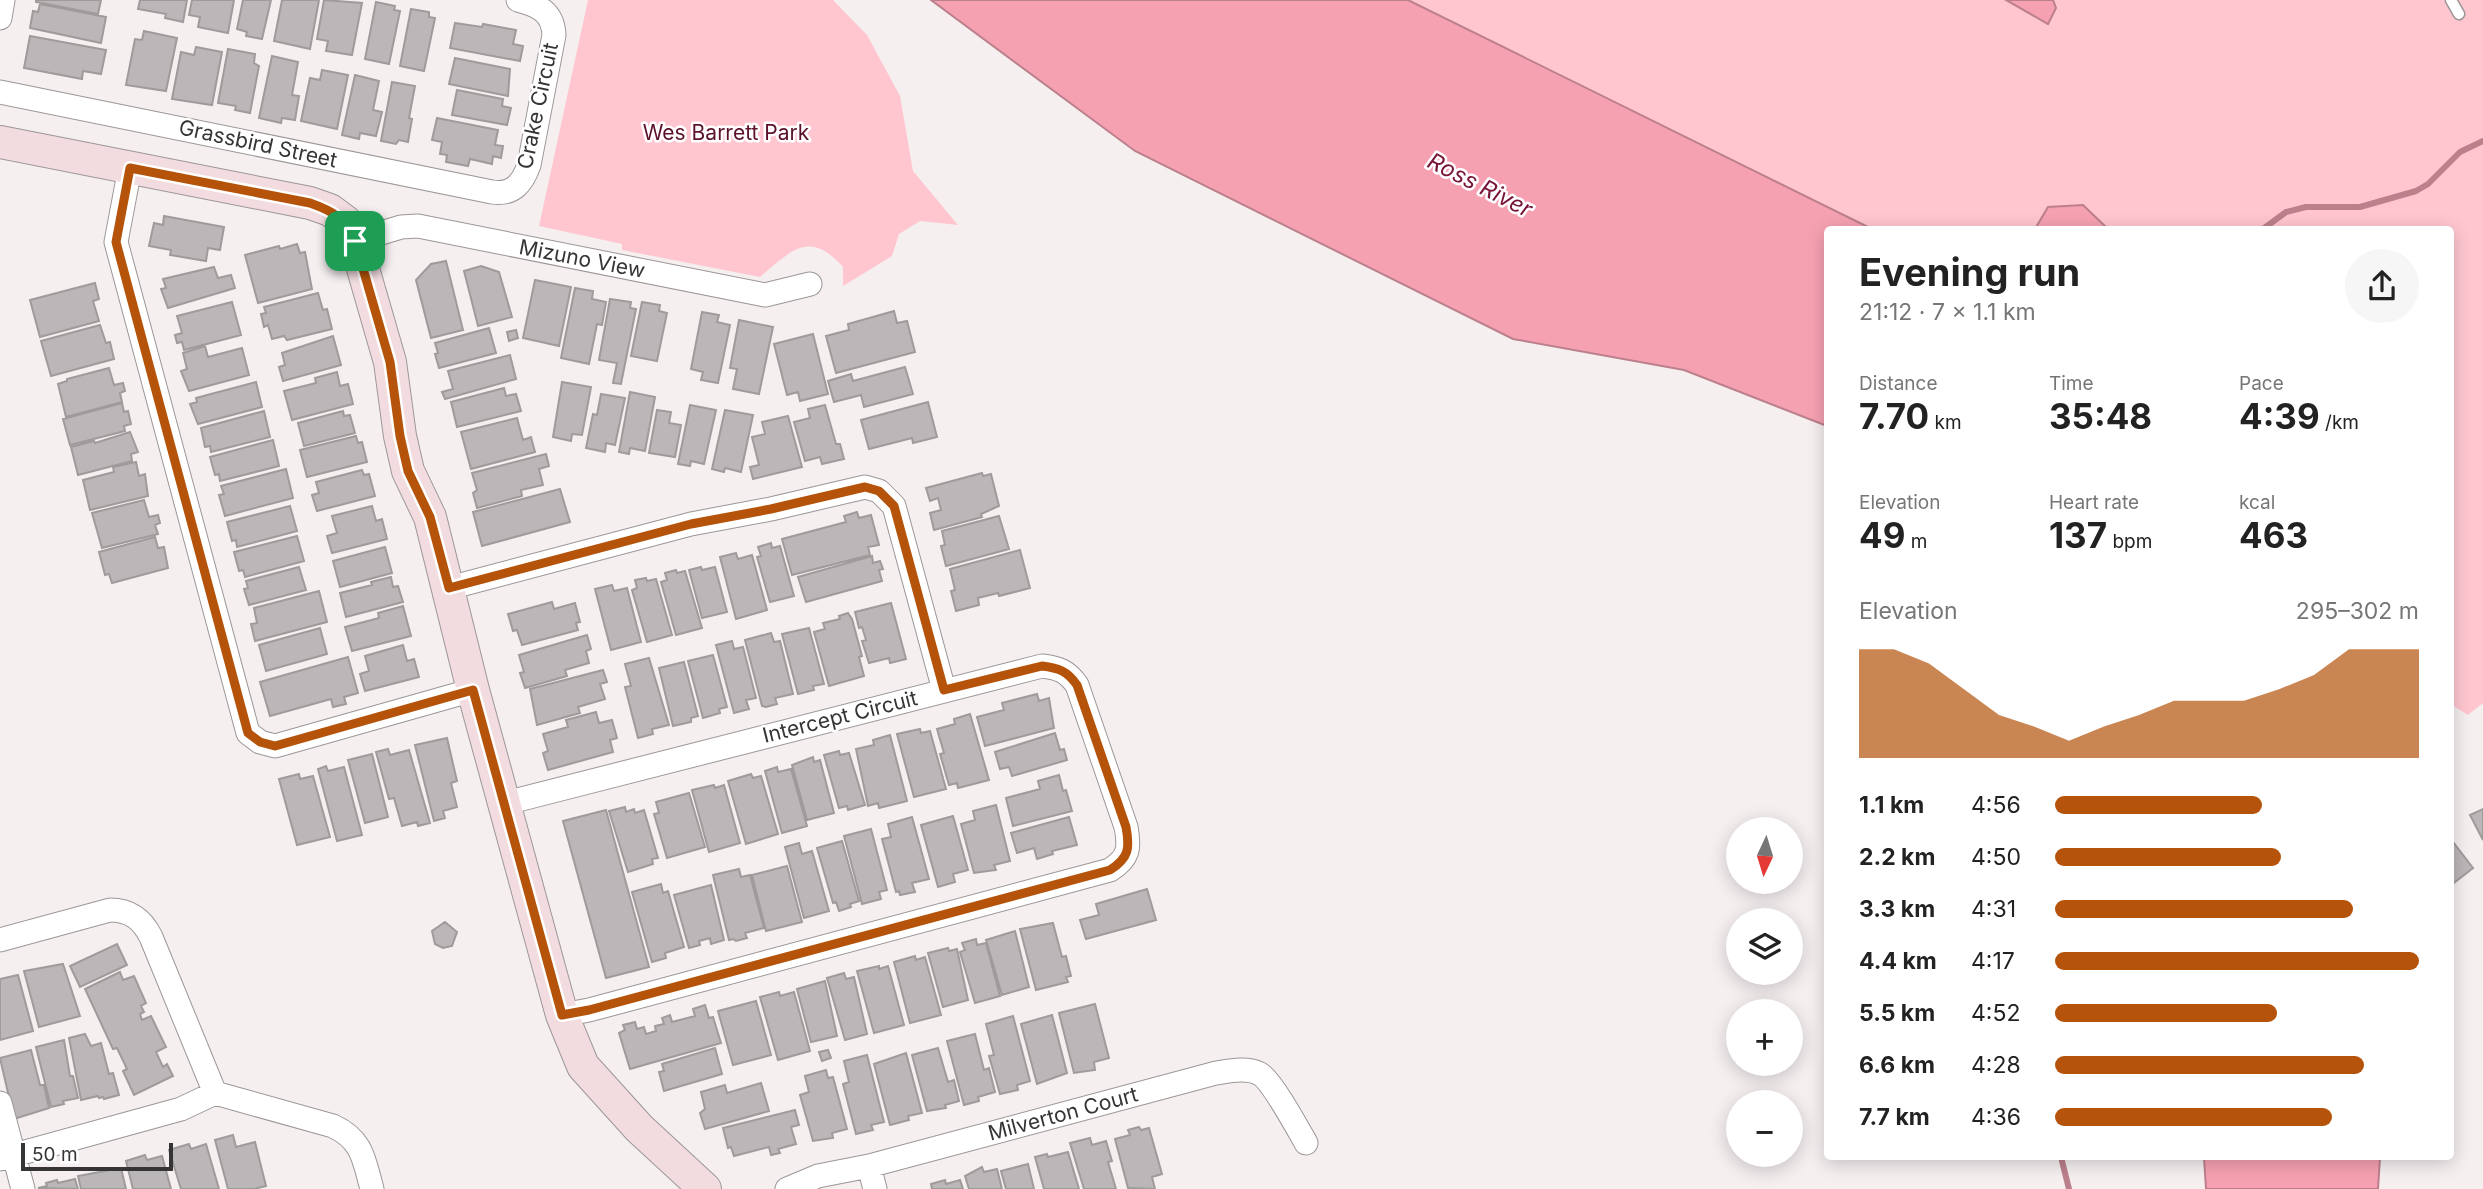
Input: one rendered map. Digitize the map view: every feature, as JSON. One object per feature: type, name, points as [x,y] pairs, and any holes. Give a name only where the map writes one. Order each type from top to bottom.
[{"type":"street","points":[[0,18],[4,0]]},
{"type":"street","name":"Crake Circuit","points":[[515,189],[525,177],[554,35],[553,24],[543,9],[517,0]]},
{"type":"street","name":"Grassbird Street","points":[[0,92],[492,192],[515,189]]},
{"type":"street","points":[[0,142],[310,203],[330,210],[346,222],[355,241],[390,362],[400,436],[408,471],[430,517],[473,690],[562,1015],[583,1066],[639,1128],[705,1189]]},
{"type":"street","points":[[130,168],[116,242],[248,733],[260,742],[275,746],[473,690]]},
{"type":"street","name":"Mizuno View","points":[[355,241],[401,227],[418,226],[765,295],[810,284]]},
{"type":"street","points":[[449,588],[691,524],[865,487],[879,491],[894,506],[944,690]]},
{"type":"street","name":"Intercept Circuit","points":[[506,803],[1042,666],[1058,667],[1077,685],[1126,827],[1129,842],[1126,855],[1121,863],[1110,870],[562,1015]]},
{"type":"street","points":[[0,940],[97,912],[121,910],[138,918],[151,937],[215,1093]]},
{"type":"street","name":"Milverton Court","points":[[786,1189],[818,1176],[869,1166],[1233,1070],[1261,1074],[1306,1143]]},
{"type":"street","points":[[7,1157],[181,1109],[215,1093],[347,1132],[357,1143],[372,1189]]},
{"type":"street","points":[[0,1102],[7,1157],[23,1189]]},
{"type":"street","points":[[869,1166],[875,1189]]},
{"type":"lane","points":[[2451,0],[2459,13]]},
{"type":"green space","name":"Wes Barrett Park","points":[[588,0],[833,0],[867,35],[900,96],[913,171],[958,225],[920,221],[899,234],[892,256],[843,286],[843,267],[831,255],[810,247],[791,252],[760,277],[622,250],[622,244],[539,226]]},
{"type":"green space","points":[[1408,0],[2483,0],[2483,703],[2468,715],[2454,706],[2454,226],[1866,226]]},
{"type":"water","name":"Ross River","points":[[931,0],[1408,0],[1866,226],[1824,226],[1824,425],[1684,370],[1513,339],[1135,151]]},
{"type":"water","points":[[2006,0],[2053,0],[2056,8],[2048,24]]},
{"type":"water","points":[[2083,205],[2105,226],[2037,226],[2048,207]]},
{"type":"water","points":[[2204,1160],[2380,1160],[2378,1189],[2206,1189]]},
{"type":"building","points":[[36,0],[101,0],[98,14]]},
{"type":"building","points":[[140,0],[187,0],[183,22],[165,18],[166,14],[138,9]]},
{"type":"building","points":[[192,0],[234,0],[228,33],[198,27],[200,17],[189,15]]},
{"type":"building","points":[[243,0],[271,0],[262,39],[246,36],[247,32],[237,29]]},
{"type":"building","points":[[282,0],[319,0],[310,49],[274,41]]},
{"type":"building","points":[[324,0],[362,3],[352,55],[326,51],[328,41],[317,39]]},
{"type":"building","points":[[376,2],[395,6],[394,10],[400,11],[389,64],[365,59]]},
{"type":"building","points":[[40,4],[106,17],[101,43],[30,28],[33,11],[38,12]]},
{"type":"building","points":[[411,9],[429,12],[429,17],[435,18],[424,71],[400,66]]},
{"type":"building","points":[[455,23],[482,27],[483,24],[516,30],[513,44],[523,46],[520,61],[450,48]]},
{"type":"building","points":[[144,31],[177,38],[166,91],[126,85],[135,39],[142,40]]},
{"type":"building","points":[[30,36],[106,50],[101,74],[83,71],[82,79],[24,68]]},
{"type":"building","points":[[196,47],[222,52],[212,105],[172,99],[181,52],[194,55]]},
{"type":"building","points":[[228,49],[255,54],[254,63],[259,66],[250,113],[235,110],[236,106],[218,103]]},
{"type":"building","points":[[272,56],[298,62],[292,95],[299,96],[295,120],[282,118],[281,123],[259,118]]},
{"type":"building","points":[[455,58],[510,69],[508,96],[449,84]]},
{"type":"building","points":[[322,70],[348,75],[337,129],[301,121],[310,78],[320,80]]},
{"type":"building","points":[[355,75],[379,81],[373,110],[382,112],[376,136],[360,133],[359,139],[342,135]]},
{"type":"building","points":[[392,82],[415,86],[408,142],[399,140],[396,144],[381,141]]},
{"type":"building","points":[[457,90],[503,99],[502,106],[511,108],[507,125],[452,115]]},
{"type":"building","points":[[437,118],[498,130],[495,145],[503,146],[501,158],[493,156],[492,164],[470,159],[468,166],[446,162],[447,155],[440,154],[442,142],[432,140]]},
{"type":"building","points":[[164,216],[224,227],[220,250],[208,248],[206,261],[170,255],[171,250],[149,246],[154,223],[163,225]]},
{"type":"building","points":[[297,244],[300,253],[305,252],[312,289],[258,303],[245,255]]},
{"type":"building","points":[[446,261],[463,330],[431,338],[416,280],[431,264]]},
{"type":"building","points":[[481,266],[499,272],[512,317],[478,326],[464,271]]},
{"type":"building","points":[[214,267],[218,278],[231,275],[235,288],[168,308],[161,289],[166,288],[163,279]]},
{"type":"building","points":[[535,280],[571,287],[559,346],[523,338]]},
{"type":"building","points":[[95,283],[99,299],[93,301],[99,321],[40,337],[30,300]]},
{"type":"building","points":[[575,288],[593,291],[592,299],[606,302],[602,325],[597,324],[589,364],[561,358]]},
{"type":"building","points":[[318,293],[323,310],[327,309],[332,329],[287,340],[284,336],[272,339],[268,325],[264,327],[261,314],[266,313],[264,307]]},
{"type":"building","points":[[610,299],[631,302],[630,308],[636,309],[621,384],[613,383],[617,363],[599,360]]},
{"type":"building","points":[[232,302],[241,335],[184,350],[182,342],[177,343],[175,335],[182,333],[177,316]]},
{"type":"building","points":[[642,302],[660,305],[659,311],[667,313],[657,361],[631,356]]},
{"type":"building","points":[[894,311],[897,323],[907,321],[915,352],[836,373],[826,336],[849,330],[848,324]]},
{"type":"building","points":[[702,312],[719,315],[717,322],[730,325],[718,383],[701,380],[703,372],[691,369]]},
{"type":"building","points":[[739,320],[773,327],[759,394],[733,389],[737,369],[730,368]]},
{"type":"building","points":[[100,325],[106,343],[110,342],[114,359],[51,376],[41,341]]},
{"type":"building","points":[[489,328],[496,353],[439,368],[435,343]]},
{"type":"building","points":[[516,330],[518,338],[509,341],[507,332]]},
{"type":"building","points":[[813,334],[828,394],[800,401],[798,392],[787,395],[774,344]]},
{"type":"building","points":[[333,336],[341,365],[283,381],[279,367],[285,365],[282,353]]},
{"type":"building","points":[[205,346],[208,357],[242,348],[249,375],[189,391],[181,371],[187,369],[183,353]]},
{"type":"building","points":[[510,355],[516,379],[445,399],[442,392],[453,389],[448,371]]},
{"type":"building","points":[[905,367],[913,394],[864,407],[861,395],[834,402],[828,381],[851,374],[853,381]]},
{"type":"building","points":[[109,368],[114,385],[123,383],[125,391],[120,393],[122,402],[66,417],[58,384]]},
{"type":"building","points":[[337,372],[340,386],[348,384],[353,404],[292,420],[284,391],[316,383],[315,378]]},
{"type":"building","points":[[256,382],[262,407],[198,424],[190,404],[197,402],[196,398]]},
{"type":"building","points":[[562,382],[591,387],[582,435],[572,434],[571,441],[553,437]]},
{"type":"building","points":[[504,388],[506,396],[516,394],[521,411],[457,427],[451,402]]},
{"type":"building","points":[[630,392],[655,397],[645,451],[630,448],[629,454],[619,452]]},
{"type":"building","points":[[601,394],[625,398],[615,445],[606,443],[605,452],[586,448],[593,414],[597,415]]},
{"type":"building","points":[[928,402],[937,437],[913,443],[912,438],[869,449],[861,420]]},
{"type":"building","points":[[122,403],[124,412],[128,411],[131,424],[124,426],[125,431],[70,445],[63,419]]},
{"type":"building","points":[[690,405],[716,410],[704,464],[691,461],[690,466],[678,464]]},
{"type":"building","points":[[825,405],[836,444],[840,444],[844,459],[822,464],[820,457],[805,461],[794,422],[810,418],[808,409]]},
{"type":"building","points":[[657,410],[671,412],[669,423],[681,425],[675,457],[649,453]]},
{"type":"building","points":[[725,410],[753,415],[741,472],[725,468],[724,472],[712,469]]},
{"type":"building","points":[[264,411],[270,437],[211,452],[210,446],[205,447],[201,428]]},
{"type":"building","points":[[343,411],[344,416],[350,415],[355,433],[304,446],[298,423]]},
{"type":"building","points":[[788,416],[802,467],[753,479],[750,467],[759,465],[752,437],[765,434],[762,422]]},
{"type":"building","points":[[517,418],[523,440],[531,437],[535,452],[471,469],[461,432]]},
{"type":"building","points":[[130,432],[138,452],[131,454],[132,461],[78,475],[71,447]]},
{"type":"building","points":[[356,436],[358,443],[362,442],[367,462],[307,477],[300,450]]},
{"type":"building","points":[[273,440],[279,466],[220,481],[219,474],[215,475],[210,457]]},
{"type":"building","points":[[546,454],[549,466],[539,469],[543,485],[521,490],[522,496],[477,508],[473,493],[477,490],[472,473]]},
{"type":"building","points":[[136,462],[139,476],[145,474],[148,496],[90,510],[83,480],[114,472],[113,467]]},
{"type":"building","points":[[286,469],[293,498],[225,516],[219,495],[224,494],[221,486]]},
{"type":"building","points":[[362,470],[364,475],[369,474],[375,496],[317,511],[312,495],[319,493],[316,482]]},
{"type":"building","points":[[982,473],[983,476],[991,474],[999,506],[981,514],[982,517],[934,530],[930,513],[941,510],[938,498],[930,501],[926,488]]},
{"type":"building","points":[[560,489],[570,522],[482,546],[473,512]]},
{"type":"building","points":[[144,500],[149,517],[158,515],[160,523],[155,525],[158,534],[102,548],[92,513]]},
{"type":"building","points":[[290,506],[297,531],[237,547],[236,540],[232,541],[227,522]]},
{"type":"building","points":[[372,506],[376,521],[382,519],[387,539],[332,553],[327,536],[337,533],[332,516]]},
{"type":"building","points":[[857,512],[859,518],[871,515],[879,545],[868,547],[870,555],[792,575],[782,539],[846,522],[844,516]]},
{"type":"building","points":[[999,516],[1009,549],[946,566],[941,546],[945,545],[942,531]]},
{"type":"building","points":[[297,536],[304,561],[245,577],[243,570],[239,571],[234,552]]},
{"type":"building","points":[[155,537],[158,548],[164,547],[168,568],[112,583],[109,574],[105,575],[99,552]]},
{"type":"building","points":[[771,543],[772,548],[780,546],[794,596],[770,602],[757,557],[761,556],[758,547]]},
{"type":"building","points":[[385,547],[392,573],[340,587],[333,561]]},
{"type":"building","points":[[1020,550],[1030,588],[978,598],[979,605],[956,611],[951,591],[955,590],[950,569]]},
{"type":"building","points":[[736,553],[738,559],[752,555],[767,610],[736,619],[720,557]]},
{"type":"building","points":[[872,556],[873,563],[880,561],[883,569],[879,570],[882,581],[806,602],[798,577]]},
{"type":"building","points":[[299,567],[306,590],[249,605],[244,589],[248,588],[246,581]]},
{"type":"building","points":[[701,567],[702,570],[715,567],[727,612],[702,618],[689,570]]},
{"type":"building","points":[[676,570],[677,573],[685,571],[702,628],[676,635],[661,582],[667,580],[665,573]]},
{"type":"building","points":[[391,577],[393,587],[398,586],[403,602],[346,617],[340,593]]},
{"type":"building","points":[[646,578],[647,581],[656,579],[672,635],[647,642],[632,590],[637,588],[635,580]]},
{"type":"building","points":[[612,585],[614,591],[627,588],[641,642],[611,650],[595,589]]},
{"type":"building","points":[[319,591],[327,622],[255,641],[251,624],[257,623],[254,608]]},
{"type":"building","points":[[552,602],[554,609],[575,603],[580,622],[576,623],[578,630],[522,645],[517,630],[513,631],[508,614]]},
{"type":"building","points":[[891,603],[906,659],[890,663],[889,658],[869,663],[862,641],[866,640],[862,627],[859,628],[855,612]]},
{"type":"building","points":[[403,606],[411,636],[352,651],[345,627],[379,618],[378,613]]},
{"type":"building","points":[[848,613],[862,656],[859,657],[864,676],[829,686],[814,632],[825,629],[823,623],[840,619],[839,616]]},
{"type":"building","points":[[320,628],[327,654],[266,671],[259,645]]},
{"type":"building","points":[[809,628],[824,684],[798,694],[782,634]]},
{"type":"building","points":[[771,633],[774,642],[780,641],[793,694],[775,698],[777,704],[766,707],[762,706],[745,640]]},
{"type":"building","points":[[587,635],[591,649],[586,651],[589,663],[565,670],[567,676],[525,688],[520,673],[524,672],[519,655]]},
{"type":"building","points":[[732,641],[734,649],[743,647],[756,698],[746,700],[749,709],[734,713],[716,645]]},
{"type":"building","points":[[403,645],[407,661],[414,659],[419,677],[365,691],[360,674],[369,671],[365,656]]},
{"type":"building","points":[[713,655],[727,707],[719,709],[720,713],[703,718],[688,661]]},
{"type":"building","points":[[348,657],[358,693],[344,697],[346,704],[333,707],[331,699],[270,716],[260,682]]},
{"type":"building","points":[[649,658],[669,725],[652,729],[653,734],[638,738],[625,687],[631,686],[625,664]]},
{"type":"building","points":[[684,662],[698,716],[691,718],[691,722],[673,726],[659,668]]},
{"type":"building","points":[[603,670],[607,682],[600,684],[605,699],[578,707],[580,713],[537,725],[530,689]]},
{"type":"building","points":[[1037,694],[1039,701],[1049,698],[1054,728],[985,746],[977,717],[1004,710],[1002,703]]},
{"type":"building","points":[[596,712],[599,723],[612,720],[617,738],[610,740],[613,752],[548,770],[543,753],[548,751],[543,734],[568,727],[566,720]]},
{"type":"building","points":[[970,714],[989,780],[958,788],[957,783],[949,785],[940,754],[944,753],[937,729],[955,724],[954,719]]},
{"type":"building","points":[[920,729],[921,733],[930,731],[946,789],[914,797],[897,734]]},
{"type":"building","points":[[1055,733],[1060,750],[1064,749],[1067,760],[1012,776],[1009,767],[1000,769],[995,752]]},
{"type":"building","points":[[890,735],[907,801],[879,808],[878,803],[868,806],[856,749],[874,745],[873,740]]},
{"type":"building","points":[[447,738],[457,781],[451,783],[457,807],[443,811],[445,818],[434,821],[415,745]]},
{"type":"building","points":[[388,749],[390,755],[409,750],[430,823],[418,826],[417,822],[402,826],[394,798],[389,799],[376,752]]},
{"type":"building","points":[[839,751],[840,755],[849,753],[865,805],[848,810],[847,806],[839,808],[824,755]]},
{"type":"building","points":[[372,754],[388,817],[365,823],[348,760]]},
{"type":"building","points":[[813,757],[814,762],[820,760],[834,813],[807,820],[792,765]]},
{"type":"building","points":[[326,766],[328,771],[344,767],[362,835],[337,841],[318,769]]},
{"type":"building","points":[[777,767],[778,772],[791,769],[807,826],[782,833],[765,771]]},
{"type":"building","points":[[299,774],[300,779],[313,776],[330,837],[297,845],[279,779]]},
{"type":"building","points":[[751,774],[753,778],[761,776],[778,834],[746,844],[728,781]]},
{"type":"building","points":[[1059,775],[1072,811],[1013,826],[1006,798],[1040,789],[1038,781]]},
{"type":"building","points":[[714,785],[715,788],[724,785],[740,843],[709,852],[692,790]]},
{"type":"building","points":[[689,793],[705,847],[667,858],[654,814],[659,813],[656,802]]},
{"type":"building","points":[[996,805],[1010,861],[994,865],[996,870],[974,873],[961,824],[975,820],[973,811]]},
{"type":"building","points":[[625,807],[626,812],[644,810],[658,858],[652,859],[653,864],[628,872],[609,811]]},
{"type":"building","points":[[2483,809],[2483,840],[2470,815]]},
{"type":"building","points":[[606,810],[649,967],[606,978],[563,821]]},
{"type":"building","points":[[953,816],[968,870],[953,874],[955,882],[938,887],[921,825]]},
{"type":"building","points":[[912,817],[929,879],[912,883],[915,892],[900,895],[899,891],[896,892],[882,839],[891,837],[888,824]]},
{"type":"building","points":[[1069,817],[1077,845],[1052,851],[1053,854],[1037,859],[1034,848],[1017,853],[1011,833]]},
{"type":"building","points":[[871,829],[887,890],[879,892],[881,899],[862,904],[844,836]]},
{"type":"building","points":[[842,841],[859,901],[839,911],[836,902],[833,903],[817,848]]},
{"type":"building","points":[[799,843],[802,854],[812,851],[829,911],[804,918],[785,847]]},
{"type":"building","points":[[2454,843],[2473,868],[2454,883]]},
{"type":"building","points":[[787,866],[802,922],[766,931],[752,875]]},
{"type":"building","points":[[739,869],[741,877],[750,875],[764,928],[745,933],[747,938],[736,941],[729,940],[713,875]]},
{"type":"building","points":[[661,884],[663,893],[668,891],[684,947],[665,953],[666,958],[652,962],[632,892]]},
{"type":"building","points":[[711,885],[724,940],[711,944],[710,938],[689,948],[674,895]]},
{"type":"building","points":[[1147,889],[1156,920],[1086,939],[1080,920],[1099,915],[1096,904]]},
{"type":"building","points":[[445,922],[457,932],[452,946],[443,948],[435,944],[432,931]]},
{"type":"building","points":[[1053,923],[1062,957],[1066,956],[1071,976],[1066,977],[1068,982],[1036,990],[1020,929]]},
{"type":"building","points":[[1015,931],[1029,987],[1002,995],[986,940]]},
{"type":"building","points":[[976,939],[977,945],[986,943],[1000,996],[975,1003],[960,952],[965,950],[962,943]]},
{"type":"building","points":[[117,944],[127,965],[80,987],[70,966]]},
{"type":"building","points":[[948,948],[949,951],[957,949],[968,1000],[943,1007],[928,953]]},
{"type":"building","points":[[915,956],[916,960],[925,957],[941,1015],[910,1023],[894,962]]},
{"type":"building","points":[[63,964],[80,1016],[39,1027],[24,971]]},
{"type":"building","points":[[879,966],[879,969],[888,966],[904,1025],[874,1033],[857,971]]},
{"type":"building","points":[[120,972],[123,980],[134,976],[146,1003],[141,1006],[144,1012],[140,1014],[142,1020],[151,1016],[166,1047],[156,1052],[163,1067],[167,1064],[173,1076],[134,1095],[123,1071],[127,1069],[117,1048],[113,1049],[85,989]]},
{"type":"building","points":[[844,973],[846,979],[854,977],[867,1034],[845,1040],[827,978]]},
{"type":"building","points":[[18,975],[33,1031],[0,1040],[0,979]]},
{"type":"building","points":[[825,981],[837,1036],[811,1042],[797,989]]},
{"type":"building","points":[[779,992],[780,996],[794,992],[810,1051],[778,1060],[760,997]]},
{"type":"building","points":[[756,1001],[771,1055],[733,1065],[718,1011]]},
{"type":"building","points":[[1095,1004],[1109,1058],[1094,1062],[1095,1070],[1074,1073],[1059,1013]]},
{"type":"building","points":[[705,1005],[709,1018],[713,1017],[721,1043],[630,1069],[619,1033],[625,1030],[623,1025],[635,1022],[637,1029],[644,1027],[646,1034],[656,1031],[655,1026],[664,1024],[662,1018],[670,1015],[672,1022],[695,1016],[693,1009]]},
{"type":"building","points":[[1052,1015],[1067,1073],[1037,1084],[1021,1024]]},
{"type":"building","points":[[1013,1016],[1030,1081],[1017,1085],[1018,1090],[1000,1094],[989,1056],[994,1055],[986,1024]]},
{"type":"building","points":[[85,1034],[91,1046],[101,1043],[109,1074],[113,1073],[119,1095],[81,1100],[69,1038]]},
{"type":"building","points":[[975,1034],[984,1070],[989,1068],[995,1092],[978,1097],[979,1101],[964,1105],[947,1041]]},
{"type":"building","points":[[64,1040],[70,1076],[73,1076],[78,1098],[51,1107],[36,1047]]},
{"type":"building","points":[[715,1048],[722,1074],[664,1091],[659,1072],[664,1071],[662,1064]]},
{"type":"building","points":[[938,1048],[948,1082],[954,1080],[959,1101],[945,1105],[946,1108],[927,1111],[912,1055]]},
{"type":"building","points":[[31,1050],[49,1108],[14,1119],[0,1058]]},
{"type":"building","points":[[828,1050],[831,1058],[822,1061],[819,1052]]},
{"type":"building","points":[[906,1053],[922,1113],[908,1116],[909,1120],[890,1125],[874,1064]]},
{"type":"building","points":[[867,1055],[884,1122],[871,1125],[873,1130],[856,1134],[843,1084],[849,1082],[844,1061]]},
{"type":"building","points":[[826,1070],[828,1078],[833,1077],[847,1129],[832,1133],[833,1138],[813,1141],[800,1095],[809,1092],[805,1076]]},
{"type":"building","points":[[761,1083],[769,1111],[705,1129],[700,1113],[705,1109],[701,1092],[725,1085],[727,1093]]},
{"type":"building","points":[[795,1110],[799,1125],[791,1127],[796,1144],[778,1149],[780,1153],[771,1155],[769,1147],[734,1156],[731,1147],[728,1148],[723,1128]]},
{"type":"building","points":[[1139,1127],[1141,1130],[1149,1128],[1162,1174],[1152,1177],[1155,1189],[1128,1188],[1115,1139],[1130,1135],[1128,1130]]},
{"type":"building","points":[[233,1135],[236,1147],[255,1142],[266,1186],[228,1189],[215,1140]]},
{"type":"building","points":[[1090,1138],[1092,1145],[1106,1141],[1112,1161],[1108,1162],[1116,1189],[1084,1189],[1070,1143]]},
{"type":"building","points":[[189,1144],[191,1149],[206,1144],[219,1189],[181,1189],[169,1150]]},
{"type":"building","points":[[1068,1152],[1079,1189],[1044,1189],[1035,1157]]},
{"type":"building","points":[[145,1155],[147,1160],[162,1156],[171,1189],[133,1189],[126,1161]]},
{"type":"building","points":[[1028,1164],[1034,1189],[1006,1189],[1001,1171]]},
{"type":"building","points":[[982,1167],[984,1172],[997,1169],[1002,1189],[969,1189],[965,1176]]},
{"type":"building","points":[[121,1168],[126,1189],[81,1189],[78,1176]]},
{"type":"building","points":[[75,1179],[78,1189],[38,1188],[57,1180],[58,1183]]},
{"type":"building","points":[[945,1180],[946,1184],[960,1180],[963,1189],[932,1189],[931,1184]]},
{"type":"waterway","points":[[2267,226],[2286,212],[2306,207],[2360,207],[2416,191],[2428,184],[2460,152],[2483,141]]},
{"type":"waterway","points":[[2062,1160],[2069,1189]]},
{"type":"route","points":[[130,168],[310,203],[330,210],[346,222],[355,241],[390,362],[400,436],[408,471],[430,517],[449,588],[691,524],[865,487],[879,491],[894,506],[944,690],[1042,666],[1058,667],[1077,685],[1126,827],[1129,842],[1121,863],[1110,870],[562,1015],[473,690],[275,746],[260,742],[248,733],[116,242],[130,168]]}]
